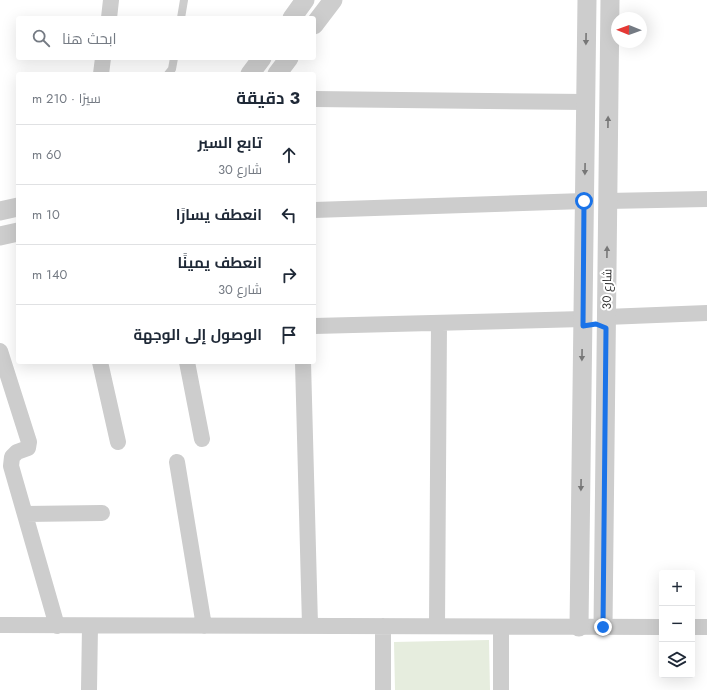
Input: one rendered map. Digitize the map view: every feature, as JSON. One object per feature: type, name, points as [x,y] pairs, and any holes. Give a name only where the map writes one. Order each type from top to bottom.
[{"type":"street","points":[[109,16],[111,0]]},
{"type":"street","points":[[293,16],[305,0]]},
{"type":"street","points":[[316,22],[333,0]]},
{"type":"street","name":"شارع 30","points":[[579,627],[587,0]]},
{"type":"street","name":"شارع 30","points":[[603,627],[610,0]]},
{"type":"street","points":[[101,72],[103,60]]},
{"type":"street","points":[[252,72],[260,60]]},
{"type":"street","points":[[278,72],[288,60]]},
{"type":"street","points":[[316,99],[586,102]]},
{"type":"street","points":[[608,200],[707,199]]},
{"type":"street","points":[[316,210],[584,201]]},
{"type":"street","points":[[0,211],[16,207]]},
{"type":"street","points":[[0,236],[16,232]]},
{"type":"street","points":[[316,326],[583,317],[596,324],[606,317],[707,313]]},
{"type":"street","points":[[437,626],[438,323]]},
{"type":"street","points":[[0,350],[29,442],[28,448],[17,452],[12,457],[11,466],[57,626]]},
{"type":"street","points":[[100,364],[118,442]]},
{"type":"street","points":[[187,364],[202,439]]},
{"type":"street","points":[[304,364],[310,625]]},
{"type":"street","points":[[177,462],[204,626]]},
{"type":"street","points":[[25,514],[102,513]]},
{"type":"street","points":[[579,605],[583,614],[591,618],[600,614],[604,606]]},
{"type":"street","points":[[0,625],[659,627]]},
{"type":"street","points":[[90,626],[90,690]]},
{"type":"street","points":[[383,626],[383,690]]},
{"type":"street","points":[[501,627],[501,690]]},
{"type":"street","points":[[695,627],[707,627]]},
{"type":"lane","points":[[181,16],[184,0]]},
{"type":"lane","points":[[170,72],[172,69],[174,60]]},
{"type":"green space","points":[[489,640],[490,690],[395,690],[394,642]]},
{"type":"route","points":[[584,201],[583,326],[596,324],[606,328],[603,627]]}]
